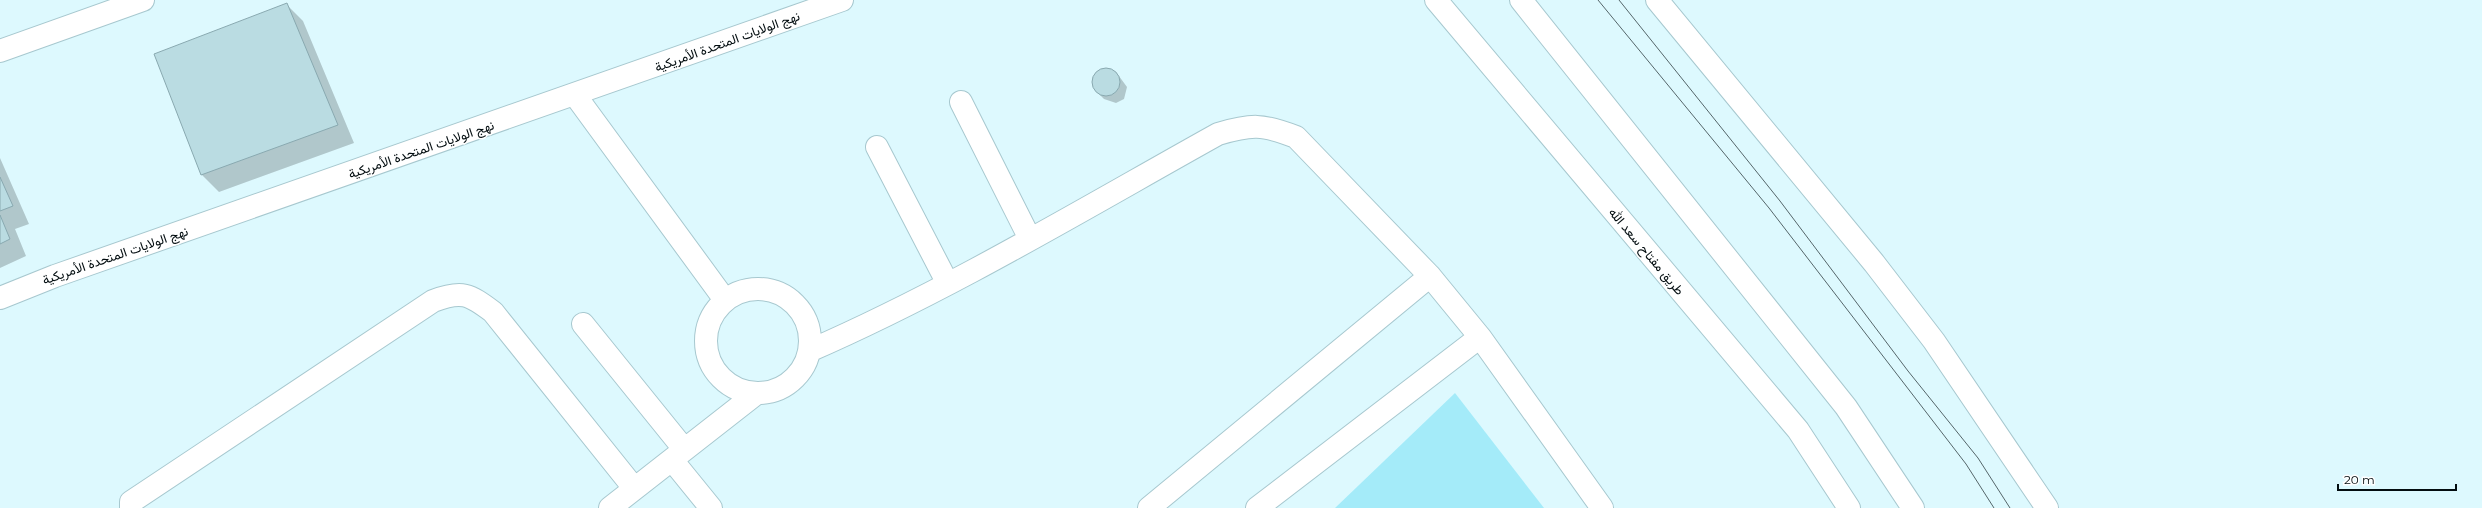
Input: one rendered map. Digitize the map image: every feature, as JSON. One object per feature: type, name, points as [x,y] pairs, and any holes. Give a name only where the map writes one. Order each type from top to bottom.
[{"type":"main road","points":[[0,51],[143,0]]},
{"type":"main road","name":"طريق مفتاح سعد الله","points":[[1436,0],[1798,430],[1849,508]]},
{"type":"main road","points":[[1521,0],[1846,407],[1913,508]]},
{"type":"main road","points":[[1657,0],[1874,263],[1934,341],[2047,508]]},
{"type":"main road","name":"نهج الولايات المتحدة الأمريكية","points":[[0,298],[54,276],[575,95],[834,1]]},
{"type":"main road","points":[[575,95],[725,300]]},
{"type":"main road","points":[[961,102],[1030,238]]},
{"type":"main road","points":[[809,351],[857,330],[1030,238],[1218,134],[1246,126],[1270,127],[1296,137],[1430,276],[1480,337],[1602,508]]},
{"type":"main road","points":[[877,147],[947,282]]},
{"type":"main road","points":[[1149,508],[1430,276]]},
{"type":"main road","points":[[759,289],[777,292],[788,298],[804,316],[810,333],[809,351],[803,367],[791,381],[775,390],[757,393],[739,389],[724,380],[713,366],[707,348],[707,331],[714,314],[725,300],[742,292],[759,289]]},
{"type":"main road","points":[[131,508],[131,502],[433,301],[451,294],[471,296],[493,312],[634,488]]},
{"type":"main road","points":[[583,324],[678,454],[711,508]]},
{"type":"main road","points":[[1257,508],[1480,337]]},
{"type":"main road","points":[[610,508],[757,393]]},
{"type":"shaded area","points":[[1455,393],[1544,508],[1335,508]]},
{"type":"building","points":[[287,3],[338,125],[201,175],[154,54]]},
{"type":"building","points":[[1106,68],[1112,69],[1116,72],[1119,76],[1119,88],[1116,92],[1112,95],[1106,96],[1100,95],[1096,92],[1093,88],[1092,82],[1093,76],[1096,72],[1100,69]]},
{"type":"building","points":[[0,177],[13,206],[0,211]]},
{"type":"building","points":[[0,215],[10,239],[0,244]]},
{"type":"tram line","points":[[1598,0],[1769,208],[1966,464],[1994,508]]},
{"type":"tram line","points":[[1619,0],[1780,201],[1908,371],[1978,458],[2010,508]]}]
